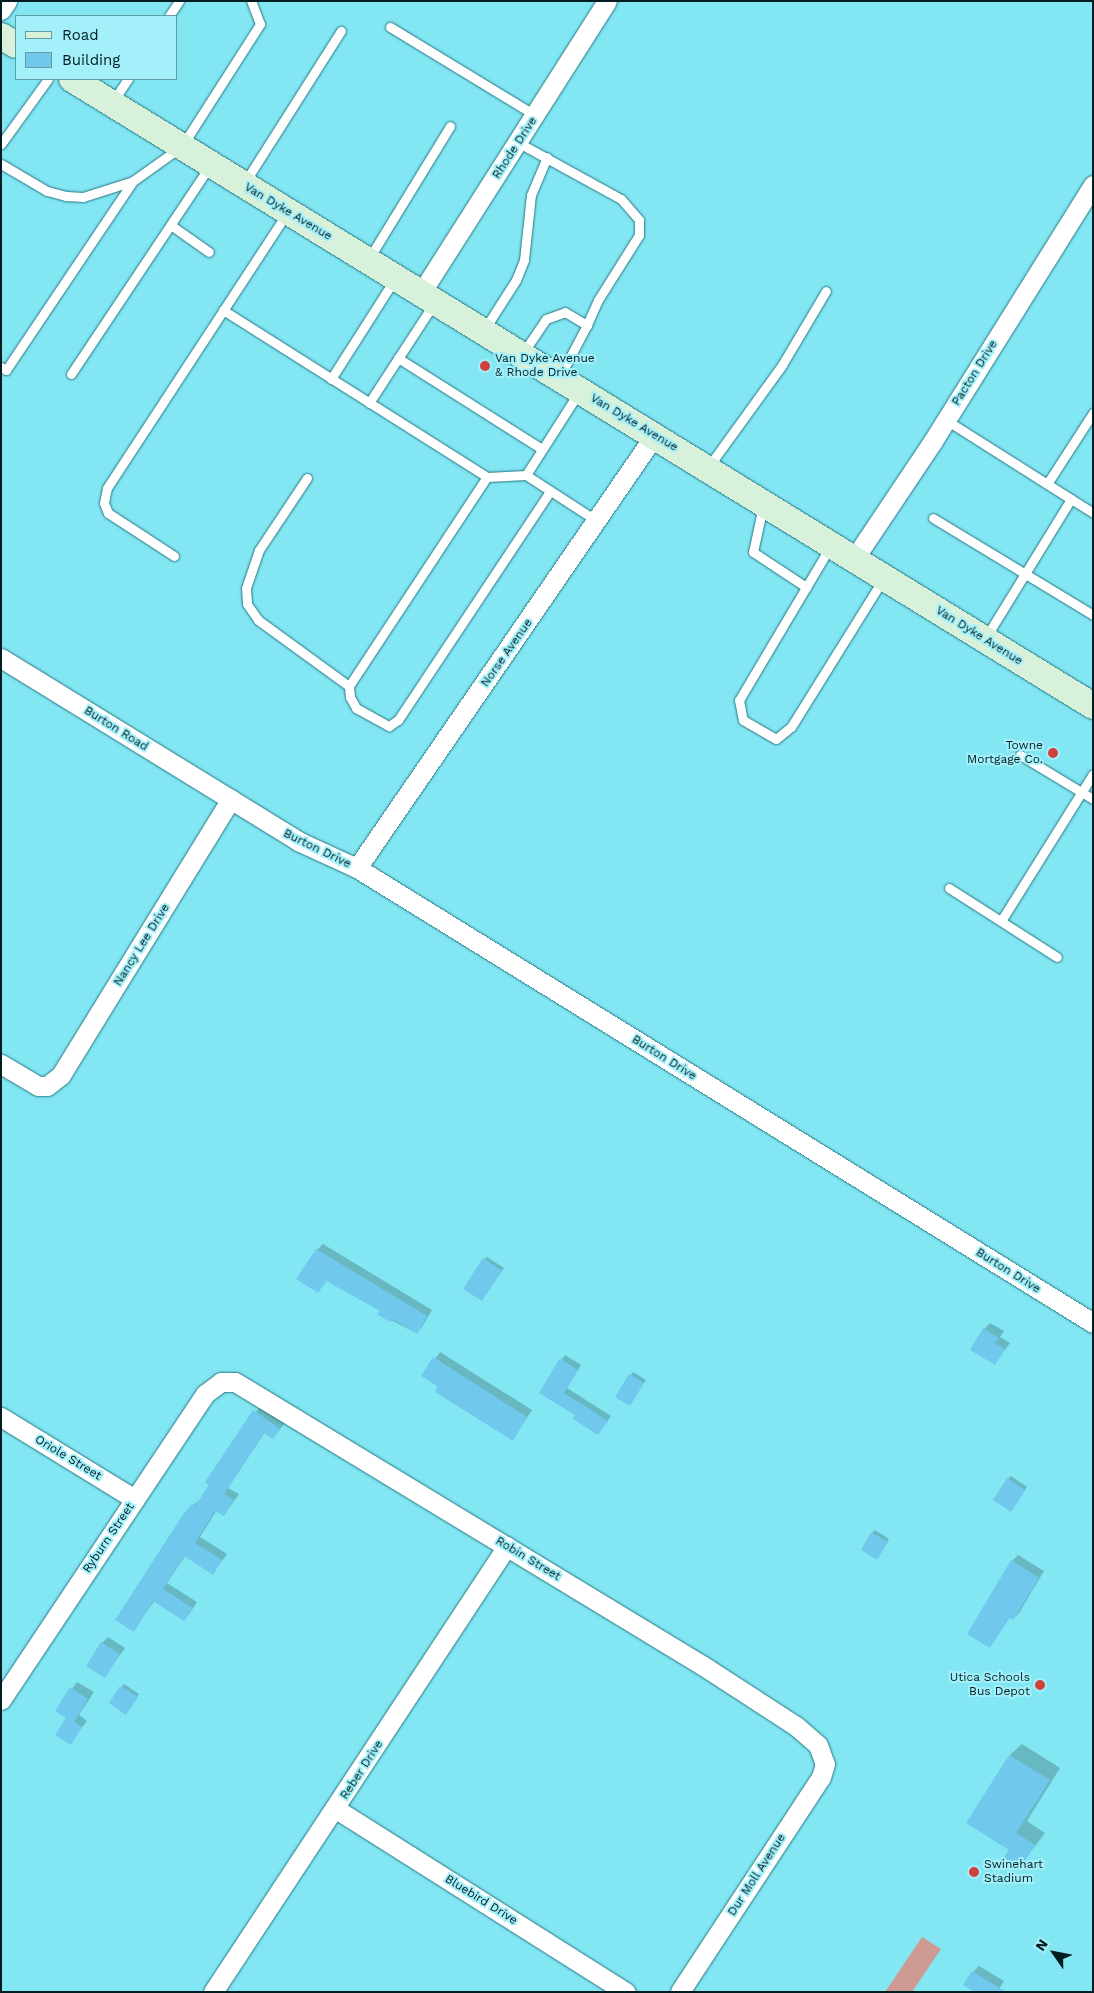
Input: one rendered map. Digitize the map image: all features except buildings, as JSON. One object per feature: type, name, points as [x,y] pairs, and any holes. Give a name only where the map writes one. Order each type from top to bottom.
[{"type":"main road","points":[[1,36],[15,44]]},
{"type":"main road","name":"Van Dyke Avenue","points":[[74,80],[1093,706]]},
{"type":"street","points":[[1,10],[7,1]]},
{"type":"street","name":"Rhode Drive","points":[[428,297],[519,143],[607,1]]},
{"type":"street","name":"Pacton Drive","points":[[854,559],[946,420],[1093,185]]},
{"type":"street","name":"Norse Avenue","points":[[357,868],[598,521],[654,436]]},
{"type":"street","name":"Burton Road","points":[[1,658],[231,799]]},
{"type":"street","name":"Burton Drive","points":[[231,799],[298,841],[357,868],[1093,1323]]},
{"type":"street","name":"Nancy Lee Drive","points":[[1,1064],[32,1083],[47,1086],[61,1076],[231,799]]},
{"type":"street","name":"Ryburn Street","points":[[1,1700],[205,1394],[221,1382]]},
{"type":"street","name":"Robin Street","points":[[221,1382],[235,1382],[251,1390],[507,1546],[796,1726],[818,1745],[823,1755]]},
{"type":"street","name":"Oriole Street","points":[[1,1417],[135,1498]]},
{"type":"street","name":"Reber Drive","points":[[213,1992],[336,1809],[507,1546]]},
{"type":"street","name":"Dur Moll Avenue","points":[[680,1992],[821,1777],[823,1755]]},
{"type":"street","name":"Bluebird Drive","points":[[336,1809],[626,1992]]},
{"type":"lane","points":[[170,15],[179,1]]},
{"type":"lane","points":[[1,164],[47,191],[66,196],[83,197],[133,180],[182,146],[260,24],[252,1]]},
{"type":"lane","points":[[390,27],[536,115]]},
{"type":"lane","points":[[243,184],[341,31]]},
{"type":"lane","points":[[1,144],[47,80]]},
{"type":"lane","points":[[111,103],[127,80]]},
{"type":"lane","points":[[368,260],[450,126]]},
{"type":"lane","points":[[519,143],[621,200],[639,220],[639,235],[598,300],[587,325],[578,339],[569,384],[542,449],[526,475]]},
{"type":"lane","points":[[483,332],[516,280],[524,260],[531,195],[546,157]]},
{"type":"lane","points":[[71,374],[172,226],[211,164]]},
{"type":"lane","points":[[1,368],[6,370],[133,180]]},
{"type":"lane","points":[[174,556],[108,513],[105,495],[107,488],[288,211]]},
{"type":"lane","points":[[172,226],[209,252]]},
{"type":"lane","points":[[331,379],[396,277]]},
{"type":"lane","points":[[707,469],[782,364],[826,291]]},
{"type":"lane","points":[[369,403],[398,358],[428,297]]},
{"type":"lane","points":[[223,310],[486,477],[526,475],[598,521]]},
{"type":"lane","points":[[521,355],[546,319],[565,312],[587,325]]},
{"type":"lane","points":[[398,358],[542,449]]},
{"type":"lane","points":[[1047,484],[1093,413]]},
{"type":"lane","points":[[946,420],[1093,513]]},
{"type":"lane","points":[[486,477],[349,686],[350,697],[356,708],[389,726],[398,720],[550,491]]},
{"type":"lane","points":[[307,478],[259,550],[246,588],[247,604],[258,620],[349,686]]},
{"type":"lane","points":[[985,640],[1071,499]]},
{"type":"lane","points":[[764,504],[753,552],[806,587]]},
{"type":"lane","points":[[934,518],[1093,615]]},
{"type":"lane","points":[[831,545],[739,700],[743,720],[776,739],[791,727],[884,577]]},
{"type":"lane","points":[[1020,755],[1093,799]]},
{"type":"lane","points":[[1001,921],[1093,774]]},
{"type":"lane","points":[[948,888],[1057,957]]},
{"type":"shaded area","points":[[922,1937],[941,1949],[912,1992],[885,1992]]},
{"type":"place","name":"Van Dyke Avenue & Rhode Drive","points":[[485,366]]},
{"type":"place","name":"Towne Mortgage Co.","points":[[1053,753]]},
{"type":"place","name":"Utica Schools Bus Depot","points":[[1040,1685]]},
{"type":"place","name":"Swinehart Stadium","points":[[974,1872]]}]
